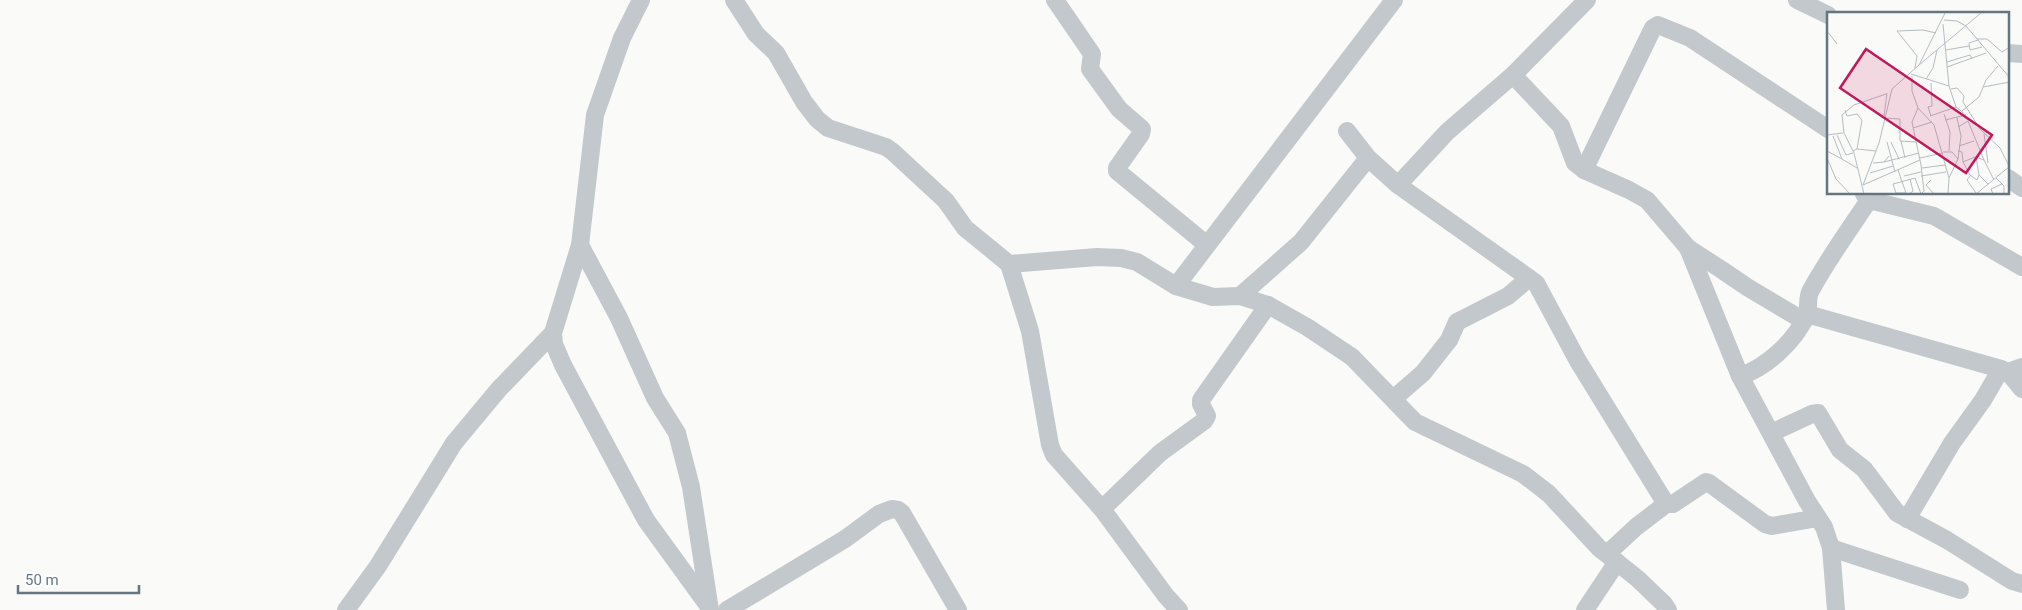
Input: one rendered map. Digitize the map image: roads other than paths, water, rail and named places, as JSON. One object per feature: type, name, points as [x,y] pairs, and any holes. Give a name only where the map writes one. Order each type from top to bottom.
[{"type":"street","points":[[641,0],[622,38],[595,116],[580,245],[554,333],[554,344],[563,365],[646,520],[710,608]]},
{"type":"street","points":[[734,0],[756,34],[776,54],[804,102],[817,118],[828,128],[886,147],[893,152],[946,201],[965,228],[1009,264],[1030,331],[1054,455],[1102,509],[1166,596],[1179,610]]},
{"type":"street","points":[[1055,0],[1092,54],[1090,69],[1119,109],[1142,129],[1141,134],[1117,168],[1117,171],[1207,245]]},
{"type":"street","points":[[1176,286],[1394,0]]},
{"type":"street","points":[[1398,185],[1447,132],[1513,75],[1587,0]]},
{"type":"street","points":[[1796,0],[1827,15]]},
{"type":"street","points":[[1584,170],[1653,28],[1658,26],[1690,38],[1827,128]]},
{"type":"street","points":[[1513,75],[1561,126],[1575,163],[1584,170],[1630,190],[1647,200],[1688,248],[1747,288],[1806,318],[2010,369],[2022,389]]},
{"type":"street","points":[[1347,131],[1368,158],[1398,185],[1536,283],[1578,362],[1666,504]]},
{"type":"street","points":[[1240,296],[1301,242],[1368,158]]},
{"type":"street","points":[[2010,179],[2022,188]]},
{"type":"street","points":[[1740,376],[1752,372],[1780,351],[1806,318],[1810,292],[1866,197],[1934,216],[2022,267]]},
{"type":"street","points":[[580,245],[619,318],[655,398],[677,433],[691,487],[710,608]]},
{"type":"street","points":[[1688,248],[1740,376],[1807,501],[1824,526],[1830,548],[1836,610]]},
{"type":"street","points":[[1009,264],[1097,257],[1121,258],[1137,262],[1176,286],[1213,297],[1240,296],[1268,305],[1307,327],[1352,357],[1415,422],[1523,474],[1549,494],[1599,548],[1613,557],[1664,604],[1668,610]]},
{"type":"street","points":[[1395,400],[1400,393],[1423,374],[1449,340],[1457,322],[1503,299],[1529,278]]},
{"type":"street","points":[[1102,509],[1160,453],[1204,421],[1207,416],[1201,400],[1268,305]]},
{"type":"street","points":[[346,610],[378,566],[454,443],[499,388],[554,333]]},
{"type":"street","points":[[1908,519],[1952,443],[1983,400],[2010,369]]},
{"type":"street","points":[[1771,433],[1818,413],[1840,450],[1864,469],[1897,514],[1970,554],[2012,581],[2022,584]]},
{"type":"street","points":[[1585,610],[1613,557],[1636,527],[1666,504],[1673,504],[1706,482],[1710,483],[1765,524],[1772,526],[1818,518]]},
{"type":"street","points":[[727,610],[845,539],[879,514],[892,509],[902,513],[958,610]]},
{"type":"street","points":[[1830,548],[1960,590]]}]
